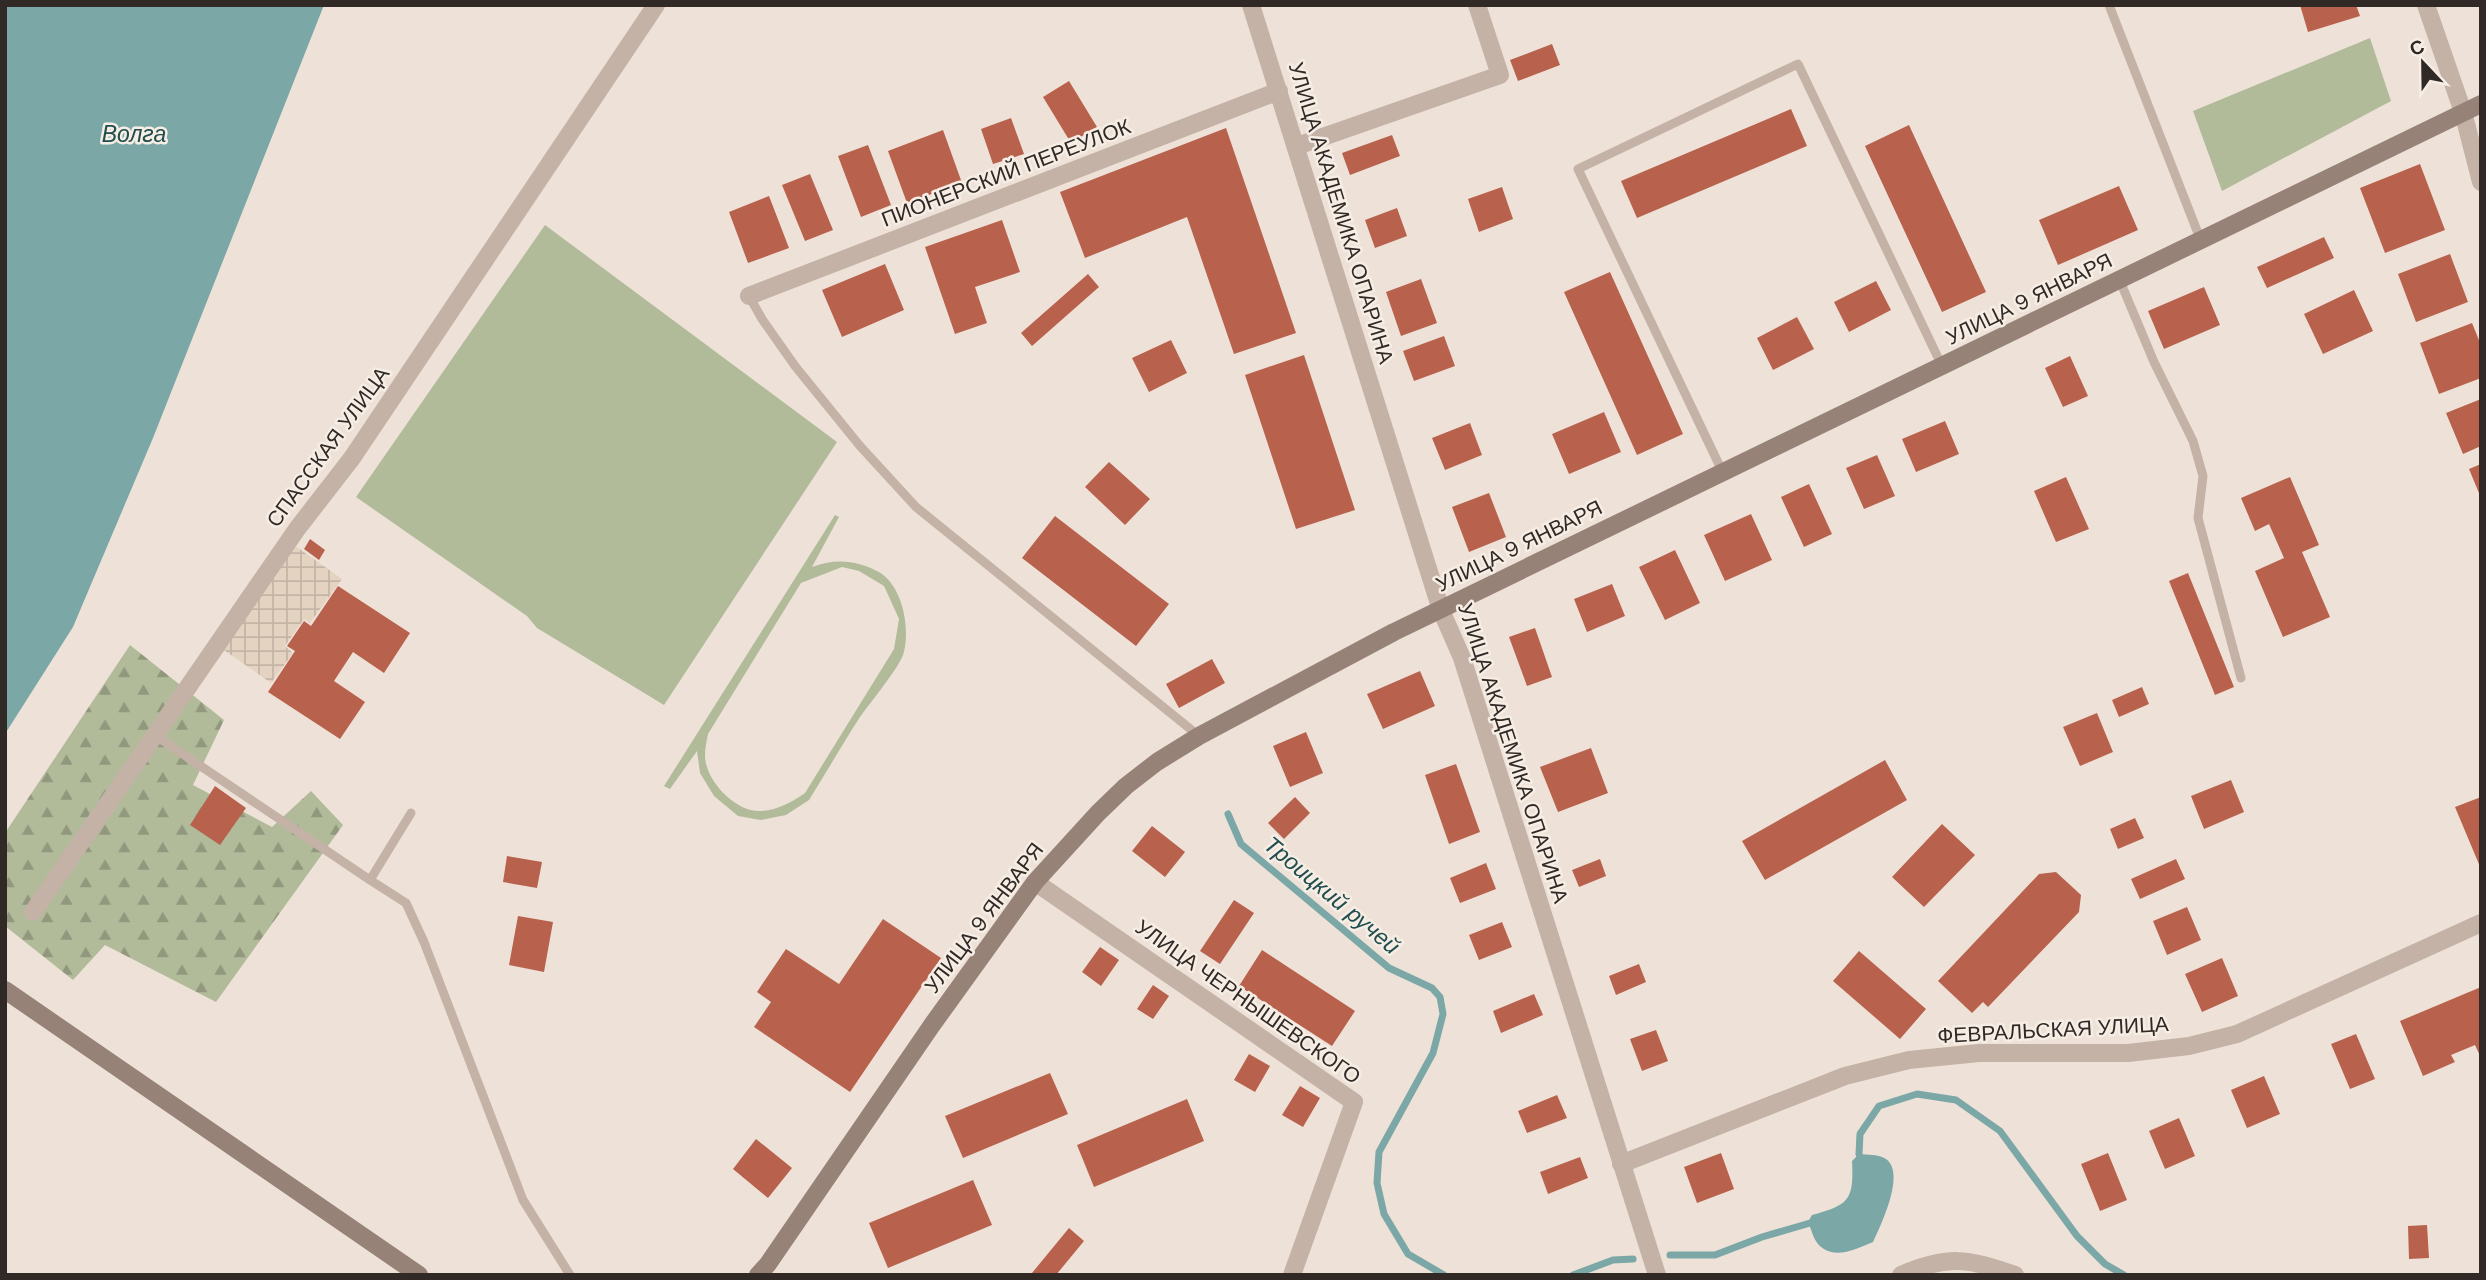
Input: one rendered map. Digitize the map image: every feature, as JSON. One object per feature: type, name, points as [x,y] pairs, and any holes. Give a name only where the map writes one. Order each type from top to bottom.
[{"type":"main road","name":"УЛИЦА 9 ЯНВАРЯ","points":[[763,1270],[932,1025],[1035,882],[1126,786],[1157,762],[1199,736],[1441,610],[2481,103]]},
{"type":"main road","points":[[5,990],[419,1275]]},
{"type":"street","name":"СПАССКАЯ УЛИЦА","points":[[33,912],[297,529],[352,458],[656,5]]},
{"type":"street","name":"УЛИЦА АКАДЕМИКА ОПАРИНА","points":[[1251,5],[1441,610],[1462,658],[1657,1275]]},
{"type":"street","points":[[1297,146],[1500,75],[1477,5]]},
{"type":"street","points":[[2426,5],[2463,112],[2481,182]]},
{"type":"street","name":"ПИОНЕРСКИЙ ПЕРЕУЛОК","points":[[749,296],[1279,91]]},
{"type":"street","name":"УЛИЦА ЧЕРНЫШЕВСКОГО","points":[[1035,882],[1354,1102],[1292,1275]]},
{"type":"street","name":"ФЕВРАЛЬСКАЯ УЛИЦА","points":[[1621,1164],[1845,1076],[1909,1060],[1979,1053],[2128,1053],[2189,1046],[2237,1034],[2481,923]]},
{"type":"street","points":[[1901,1275],[1924,1265],[1960,1259],[2015,1275]]},
{"type":"lane","points":[[2109,5],[2202,241]]},
{"type":"lane","points":[[1723,473],[1578,169],[1798,64],[1942,366]]},
{"type":"lane","points":[[2119,281],[2154,362],[2193,441],[2203,476],[2198,518],[2241,678]]},
{"type":"lane","points":[[749,296],[795,366],[860,446],[916,507],[1199,736]]},
{"type":"lane","points":[[156,736],[406,903],[424,942],[523,1200],[570,1275]]},
{"type":"lane","points":[[370,880],[411,813]]},
{"type":"green space","points":[[2370,38],[2391,101],[2222,191],[2193,111]]},
{"type":"green space","points":[[545,225],[837,442],[664,705],[537,628],[527,616],[356,497]]},
{"type":"green space","points":[[835,515],[839,517],[812,567],[837,561],[854,563],[879,572],[894,587],[903,609],[906,633],[903,655],[896,669],[860,717],[809,800],[786,815],[761,820],[738,816],[714,796],[700,773],[697,751],[670,789],[664,786]],"holes":[[[842,567],[859,571],[884,586],[899,619],[894,649],[805,793],[772,809],[759,811],[742,807],[720,790],[710,775],[705,759],[708,734],[801,583]]]},
{"type":"green space","points":[[130,645],[224,720],[193,785],[272,827],[311,791],[343,825],[216,1002],[105,945],[73,980],[5,926],[5,833]]},
{"type":"shaded area","points":[[294,545],[342,579],[310,623],[304,619],[285,646],[293,653],[271,683],[221,648]]},
{"type":"water","name":"Волга","points":[[5,5],[324,5],[153,438],[73,627],[5,734]]},
{"type":"water","points":[[1859,1154],[1883,1157],[1892,1166],[1894,1175],[1890,1199],[1873,1242],[1845,1252],[1831,1252],[1818,1244],[1808,1222],[1812,1215],[1834,1208],[1847,1199],[1852,1184],[1852,1161]]},
{"type":"building","points":[[2300,5],[2356,5],[2360,16],[2308,32]]},
{"type":"building","points":[[1552,44],[1560,65],[1518,81],[1510,60]]},
{"type":"building","points":[[1069,81],[1097,127],[1071,143],[1043,97]]},
{"type":"building","points":[[1791,109],[1807,146],[1637,218],[1621,181]]},
{"type":"building","points":[[1011,118],[1024,154],[993,164],[981,129]]},
{"type":"building","points":[[1909,125],[1986,292],[1942,312],[1865,146]]},
{"type":"building","points":[[1226,128],[1296,333],[1234,354],[1187,217],[1085,258],[1060,192]]},
{"type":"building","points":[[943,130],[962,183],[907,203],[888,151]]},
{"type":"building","points":[[1392,135],[1400,156],[1350,175],[1342,153]]},
{"type":"building","points":[[868,145],[891,205],[861,217],[838,156]]},
{"type":"building","points":[[2420,164],[2445,230],[2385,253],[2360,188]]},
{"type":"building","points":[[810,174],[833,230],[805,241],[782,185]]},
{"type":"building","points":[[2119,186],[2138,230],[2058,265],[2039,220]]},
{"type":"building","points":[[1502,187],[1513,219],[1479,232],[1468,199]]},
{"type":"building","points":[[769,196],[789,248],[748,263],[729,212]]},
{"type":"building","points":[[1397,208],[1407,236],[1375,248],[1365,220]]},
{"type":"building","points":[[1002,220],[1020,272],[975,287],[987,323],[955,334],[925,247]]},
{"type":"building","points":[[2324,237],[2334,258],[2267,288],[2257,267]]},
{"type":"building","points":[[2450,254],[2468,302],[2416,322],[2398,274]]},
{"type":"building","points":[[885,264],[904,310],[842,337],[822,290]]},
{"type":"building","points":[[1610,272],[1683,434],[1637,455],[1564,292]]},
{"type":"building","points":[[1088,274],[1099,287],[1032,346],[1021,333]]},
{"type":"building","points":[[1421,279],[1437,323],[1401,336],[1386,292]]},
{"type":"building","points":[[1876,281],[1891,310],[1849,332],[1834,302]]},
{"type":"building","points":[[2204,287],[2220,325],[2164,349],[2148,311]]},
{"type":"building","points":[[2354,290],[2373,331],[2323,354],[2304,314]]},
{"type":"building","points":[[1797,317],[1814,349],[1773,370],[1757,338]]},
{"type":"building","points":[[2472,323],[2481,345],[2481,378],[2439,394],[2420,343]]},
{"type":"building","points":[[1444,336],[1455,366],[1414,381],[1403,351]]},
{"type":"building","points":[[1171,340],[1187,373],[1149,392],[1132,358]]},
{"type":"building","points":[[1304,355],[1355,510],[1296,529],[1245,375]]},
{"type":"building","points":[[2070,356],[2088,396],[2063,407],[2045,368]]},
{"type":"building","points":[[2481,399],[2481,446],[2463,454],[2446,413]]},
{"type":"building","points":[[1604,412],[1621,452],[1569,474],[1552,434]]},
{"type":"building","points":[[1945,421],[1959,454],[1916,472],[1902,439]]},
{"type":"building","points":[[1470,423],[1482,455],[1445,470],[1432,438]]},
{"type":"building","points":[[1877,455],[1895,496],[1864,509],[1846,468]]},
{"type":"building","points":[[1109,462],[1150,499],[1125,525],[1085,487]]},
{"type":"building","points":[[2481,464],[2481,498],[2469,469]]},
{"type":"building","points":[[2066,477],[2089,529],[2056,542],[2034,491]]},
{"type":"building","points":[[2290,477],[2319,545],[2302,552],[2330,617],[2283,637],[2255,571],[2284,558],[2269,524],[2255,531],[2241,498]]},
{"type":"building","points":[[1809,484],[1832,534],[1804,547],[1781,497]]},
{"type":"building","points":[[1489,493],[1506,537],[1469,552],[1452,507]]},
{"type":"building","points":[[1751,514],[1772,560],[1725,581],[1704,535]]},
{"type":"building","points":[[1055,516],[1169,604],[1136,646],[1022,558]]},
{"type":"building","points":[[310,539],[325,550],[319,560],[304,549]]},
{"type":"building","points":[[1675,550],[1700,603],[1665,620],[1639,567]]},
{"type":"building","points":[[2188,573],[2234,687],[2215,695],[2169,581]]},
{"type":"building","points":[[1612,584],[1625,616],[1587,632],[1574,599]]},
{"type":"building","points":[[338,586],[410,633],[384,673],[353,652],[334,681],[365,702],[340,739],[268,692],[295,651],[287,646],[304,621],[311,626]]},
{"type":"building","points":[[1535,628],[1552,677],[1527,686],[1509,637]]},
{"type":"building","points":[[1212,659],[1225,683],[1179,708],[1166,684]]},
{"type":"building","points":[[1420,671],[1435,706],[1383,729],[1367,694]]},
{"type":"building","points":[[2142,687],[2149,704],[2119,717],[2112,700]]},
{"type":"building","points":[[2097,713],[2113,752],[2080,766],[2063,727]]},
{"type":"building","points":[[1306,732],[1323,773],[1290,787],[1273,746]]},
{"type":"building","points":[[1591,748],[1608,793],[1558,812],[1540,767]]},
{"type":"building","points":[[1885,760],[1907,800],[1765,880],[1742,841]]},
{"type":"building","points":[[1456,764],[1480,832],[1449,844],[1425,775]]},
{"type":"building","points":[[2231,780],[2244,812],[2204,829],[2191,796]]},
{"type":"building","points":[[215,786],[246,808],[220,845],[190,825]]},
{"type":"building","points":[[1295,797],[1310,813],[1284,839],[1268,823]]},
{"type":"building","points":[[2481,797],[2481,869],[2455,807]]},
{"type":"building","points":[[2135,818],[2144,838],[2118,849],[2110,829]]},
{"type":"building","points":[[1942,824],[1975,855],[1924,907],[1892,877]]},
{"type":"building","points":[[1152,826],[1185,852],[1165,877],[1132,851]]},
{"type":"building","points":[[507,856],[542,862],[537,888],[503,882]]},
{"type":"building","points":[[1600,859],[1606,876],[1579,887],[1572,870]]},
{"type":"building","points":[[2176,859],[2185,879],[2140,899],[2131,879]]},
{"type":"building","points":[[1486,863],[1496,889],[1460,903],[1450,878]]},
{"type":"building","points":[[2056,872],[2081,895],[2079,912],[1988,1007],[1983,1002],[1972,1013],[1938,981],[2039,874]]},
{"type":"building","points":[[1234,900],[1254,913],[1220,964],[1200,951]]},
{"type":"building","points":[[2187,907],[2201,940],[2167,955],[2153,921]]},
{"type":"building","points":[[518,916],[553,922],[544,972],[509,965]]},
{"type":"building","points":[[883,919],[941,958],[850,1092],[754,1027],[771,1002],[757,992],[786,949],[839,984]]},
{"type":"building","points":[[1502,922],[1512,947],[1479,960],[1469,935]]},
{"type":"building","points":[[1100,947],[1119,960],[1101,986],[1082,972]]},
{"type":"building","points":[[1262,950],[1355,1011],[1332,1046],[1239,986]]},
{"type":"building","points":[[1859,951],[1926,1009],[1900,1039],[1833,981]]},
{"type":"building","points":[[2222,958],[2238,996],[2202,1012],[2185,974]]},
{"type":"building","points":[[1639,964],[1646,982],[1616,995],[1609,976]]},
{"type":"building","points":[[1153,985],[1169,996],[1153,1019],[1137,1009]]},
{"type":"building","points":[[2481,987],[2481,1058],[2475,1045],[2451,1055],[2455,1062],[2423,1076],[2400,1021]]},
{"type":"building","points":[[1534,994],[1543,1015],[1501,1033],[1493,1011]]},
{"type":"building","points":[[1656,1030],[1668,1061],[1642,1071],[1630,1039]]},
{"type":"building","points":[[2356,1034],[2375,1079],[2350,1089],[2331,1044]]},
{"type":"building","points":[[1249,1054],[1270,1066],[1255,1092],[1234,1080]]},
{"type":"building","points":[[1050,1073],[1068,1114],[963,1158],[945,1116]]},
{"type":"building","points":[[2264,1076],[2280,1114],[2247,1128],[2231,1090]]},
{"type":"building","points":[[1300,1086],[1320,1098],[1303,1127],[1282,1115]]},
{"type":"building","points":[[1557,1095],[1567,1118],[1527,1133],[1518,1111]]},
{"type":"building","points":[[1187,1099],[1204,1141],[1094,1187],[1077,1145]]},
{"type":"building","points":[[2179,1118],[2195,1156],[2165,1169],[2149,1131]]},
{"type":"building","points":[[756,1139],[792,1168],[768,1198],[733,1169]]},
{"type":"building","points":[[1721,1153],[1734,1189],[1697,1203],[1684,1167]]},
{"type":"building","points":[[2108,1153],[2127,1200],[2100,1211],[2081,1164]]},
{"type":"building","points":[[1580,1157],[1588,1178],[1548,1194],[1540,1172]]},
{"type":"building","points":[[973,1180],[992,1225],[888,1268],[869,1223]]},
{"type":"building","points":[[2427,1225],[2429,1258],[2409,1259],[2408,1226]]},
{"type":"building","points":[[1069,1228],[1084,1241],[1056,1275],[1032,1273]]},
{"type":"waterway","name":"Троицкий ручей","points":[[1228,814],[1241,844],[1389,968],[1432,988],[1440,997],[1443,1014],[1433,1053],[1379,1152],[1377,1183],[1384,1214],[1408,1254],[1444,1275]]},
{"type":"waterway","name":"Троицкий ручей","points":[[1861,1160],[1860,1134],[1879,1106],[1917,1094],[1956,1100],[2000,1131],[2077,1236],[2105,1264],[2124,1275]]},
{"type":"waterway","name":"Троицкий ручей","points":[[1670,1255],[1715,1255],[1762,1237],[1817,1221]]},
{"type":"waterway","name":"Троицкий ручей","points":[[1573,1275],[1613,1260],[1633,1259]]}]
